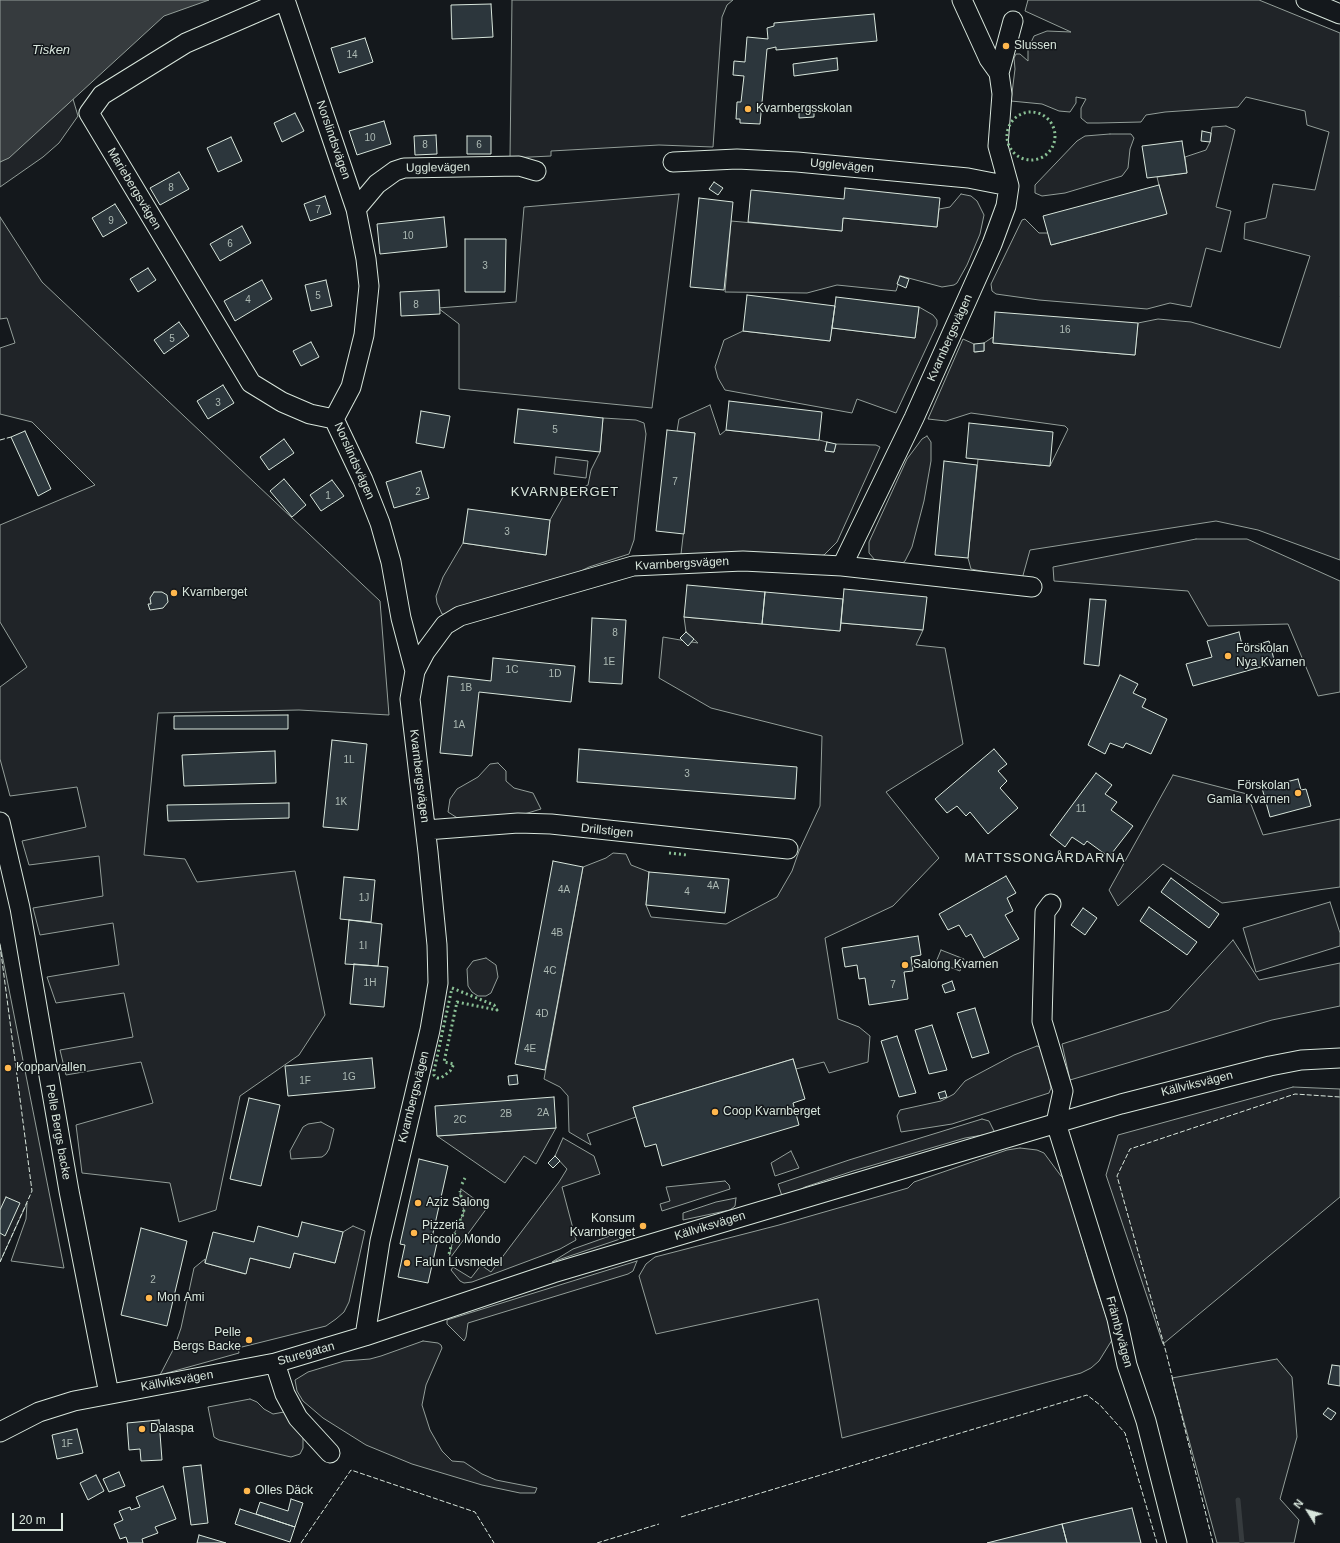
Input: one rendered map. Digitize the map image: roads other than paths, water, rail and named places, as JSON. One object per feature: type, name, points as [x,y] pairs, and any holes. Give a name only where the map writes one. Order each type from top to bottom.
[{"type":"street","name":"Norslindsvägen","points":[[285,0],[356,209],[369,283],[368,303],[357,365],[345,401],[334,419],[363,480],[380,523],[391,562],[401,618],[415,671]]},
{"type":"street","name":"Mariebergsvägen","points":[[285,0],[186,44],[102,94],[89,114],[251,383],[282,402],[310,414],[334,419]]},
{"type":"street","points":[[962,0],[989,59],[999,73]]},
{"type":"street","points":[[1306,0],[1340,14]]},
{"type":"street","points":[[999,73],[1013,21]]},
{"type":"street","name":"Kvarnbergsvägen","points":[[842,566],[914,418],[992,244],[1006,206],[1009,186],[998,146],[1002,100],[999,73]]},
{"type":"street","name":"Ugglevägen","points":[[673,162],[736,159],[797,162],[939,175],[981,180],[1009,186]]},
{"type":"street","name":"Ugglevägen","points":[[356,209],[377,184],[395,171],[404,168],[519,166],[536,171]]},
{"type":"street","name":"Kvarnbergsvägen","points":[[365,1336],[380,1241],[430,1030],[438,983],[437,945],[426,830],[411,719],[410,699],[415,671],[435,637],[445,625],[460,616],[633,566],[743,561],[842,566],[1032,587]]},
{"type":"street","name":"Pelle Bergs backe","points":[[0,822],[20,908],[69,1191],[109,1394]]},
{"type":"street","name":"Drillstigen","points":[[426,830],[518,823],[551,824],[788,849]]},
{"type":"street","points":[[1051,904],[1045,912],[1042,1021],[1063,1091],[1056,1123]]},
{"type":"street","name":"Källviksvägen","points":[[365,1336],[553,1274],[1056,1123],[1202,1082],[1262,1068],[1301,1060],[1340,1058]]},
{"type":"street","name":"Främbyvägen","points":[[1056,1123],[1117,1319],[1127,1365],[1146,1421],[1177,1543]]},
{"type":"street","name":"Sturegatan","points":[[246,1369],[275,1363],[365,1336]]},
{"type":"street","points":[[275,1363],[285,1394],[298,1418],[330,1452]]},
{"type":"street","name":"Källviksvägen","points":[[109,1394],[246,1369]]},
{"type":"street","points":[[0,1432],[21,1420],[56,1406],[109,1394]]},
{"type":"water","name":"Tisken","points":[[0,0],[209,0],[164,16],[9,158],[0,162]]},
{"type":"waterway","points":[[1238,1500],[1242,1543]]},
{"type":"place","name":"Slussen","points":[[1006,46]]},
{"type":"place","name":"Kvarnbergsskolan","points":[[748,109]]},
{"type":"place","name":"Kvarnberget","points":[[174,593]]},
{"type":"place","name":"Förskolan Nya Kvarnen","points":[[1228,656]]},
{"type":"place","name":"Förskolan Gamla Kvarnen","points":[[1298,793]]},
{"type":"place","name":"Salong Kvarnen","points":[[905,965]]},
{"type":"place","name":"Kopparvallen","points":[[8,1068]]},
{"type":"place","name":"Coop Kvarnberget","points":[[715,1112]]},
{"type":"place","name":"Aziz Salong","points":[[418,1203]]},
{"type":"place","name":"Konsum Kvarnberget","points":[[643,1226]]},
{"type":"place","name":"Pizzeria Piccolo Mondo","points":[[414,1233]]},
{"type":"place","name":"Falun Livsmedel","points":[[407,1263]]},
{"type":"place","name":"Mon Ami","points":[[149,1298]]},
{"type":"place","name":"Pelle Bergs Backe","points":[[249,1340]]},
{"type":"place","name":"Dalaspa","points":[[142,1429]]},
{"type":"place","name":"Olles Däck","points":[[247,1491]]},
{"type":"district","name":"KVARNBERGET","points":[[565,492]]},
{"type":"district","name":"MATTSSONGÅRDARNA","points":[[1045,858]]}]
